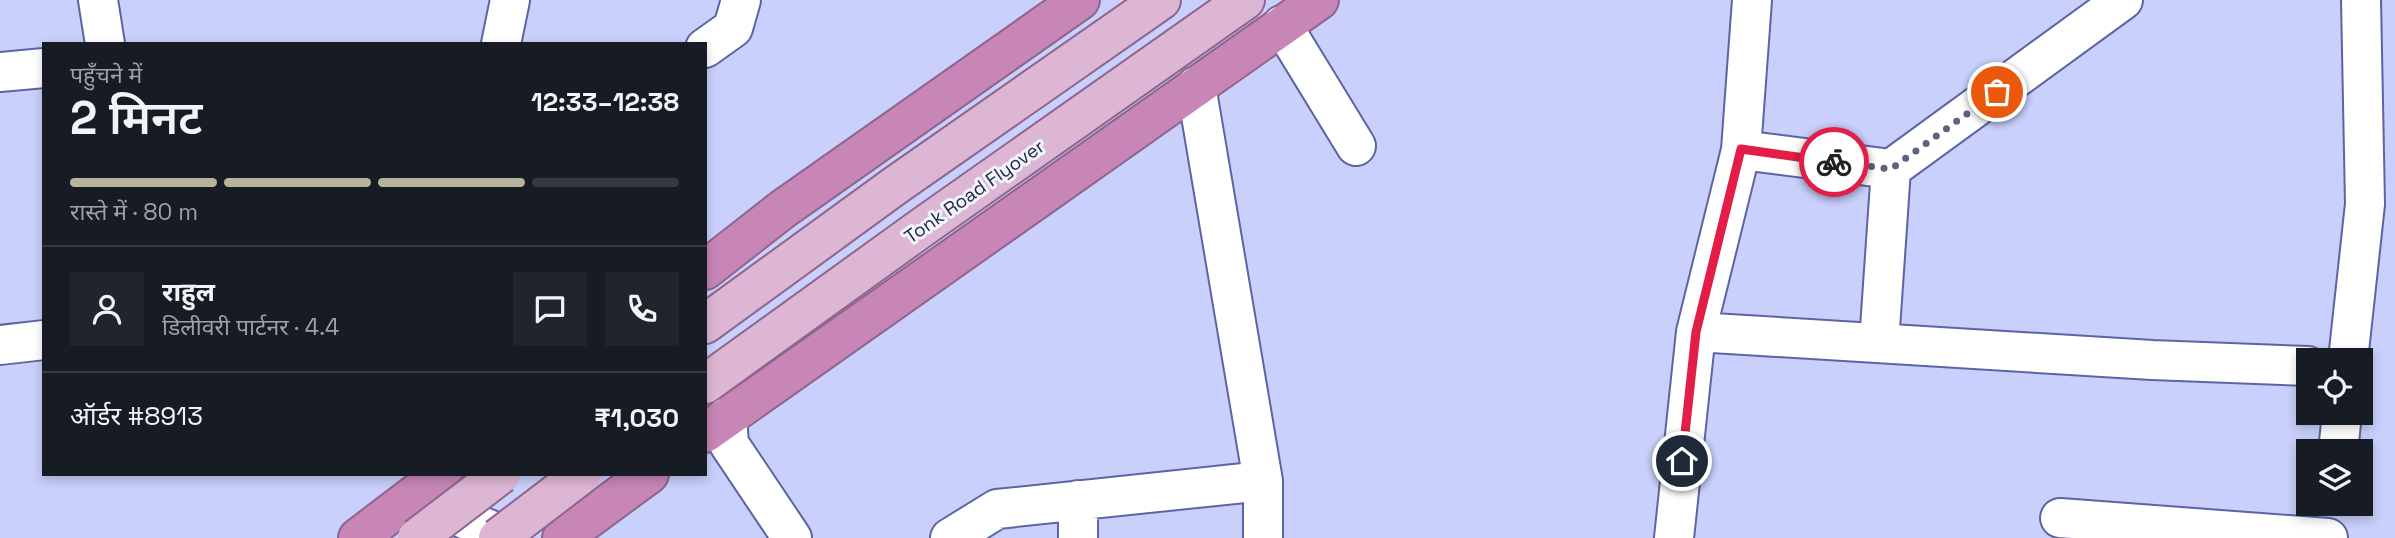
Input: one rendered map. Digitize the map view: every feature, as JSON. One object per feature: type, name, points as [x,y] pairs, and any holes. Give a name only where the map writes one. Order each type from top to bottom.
[{"type":"highway","points":[[707,268],[783,209],[1080,0]]},
{"type":"highway","points":[[716,425],[1319,0]]},
{"type":"highway","points":[[358,538],[413,486],[437,476]]},
{"type":"highway","points":[[562,538],[646,476]]},
{"type":"main road","points":[[707,323],[1161,0]]},
{"type":"main road","name":"Tonk Road Flyover","points":[[707,383],[1245,0]]},
{"type":"main road","points":[[417,538],[498,476]]},
{"type":"main road","points":[[498,538],[579,476]]},
{"type":"street","points":[[98,0],[105,42]]},
{"type":"street","points":[[500,42],[510,0]]},
{"type":"street","points":[[707,47],[733,28],[741,0]]},
{"type":"street","points":[[1674,538],[1696,332],[1741,149],[1752,0]]},
{"type":"street","points":[[1741,149],[1891,169],[2123,0]]},
{"type":"street","points":[[2349,348],[2379,40],[2361,0]]},
{"type":"street","points":[[1282,25],[1356,146]]},
{"type":"street","points":[[0,72],[42,68]]},
{"type":"street","points":[[1196,86],[1263,481],[1263,538]]},
{"type":"street","points":[[1879,343],[1891,169]]},
{"type":"street","points":[[1696,332],[2151,360],[2296,366]]},
{"type":"street","points":[[0,345],[42,340]]},
{"type":"street","points":[[716,425],[792,538]]},
{"type":"street","points":[[950,538],[997,509],[1263,481]]},
{"type":"street","points":[[413,486],[510,538]]},
{"type":"street","points":[[1078,500],[1078,538]]},
{"type":"street","points":[[2060,518],[2328,538],[2331,516]]},
{"type":"way so far","points":[[1834,162],[1891,169],[1997,92]]},
{"type":"route","points":[[1682,461],[1696,332],[1741,149],[1834,162]]}]
